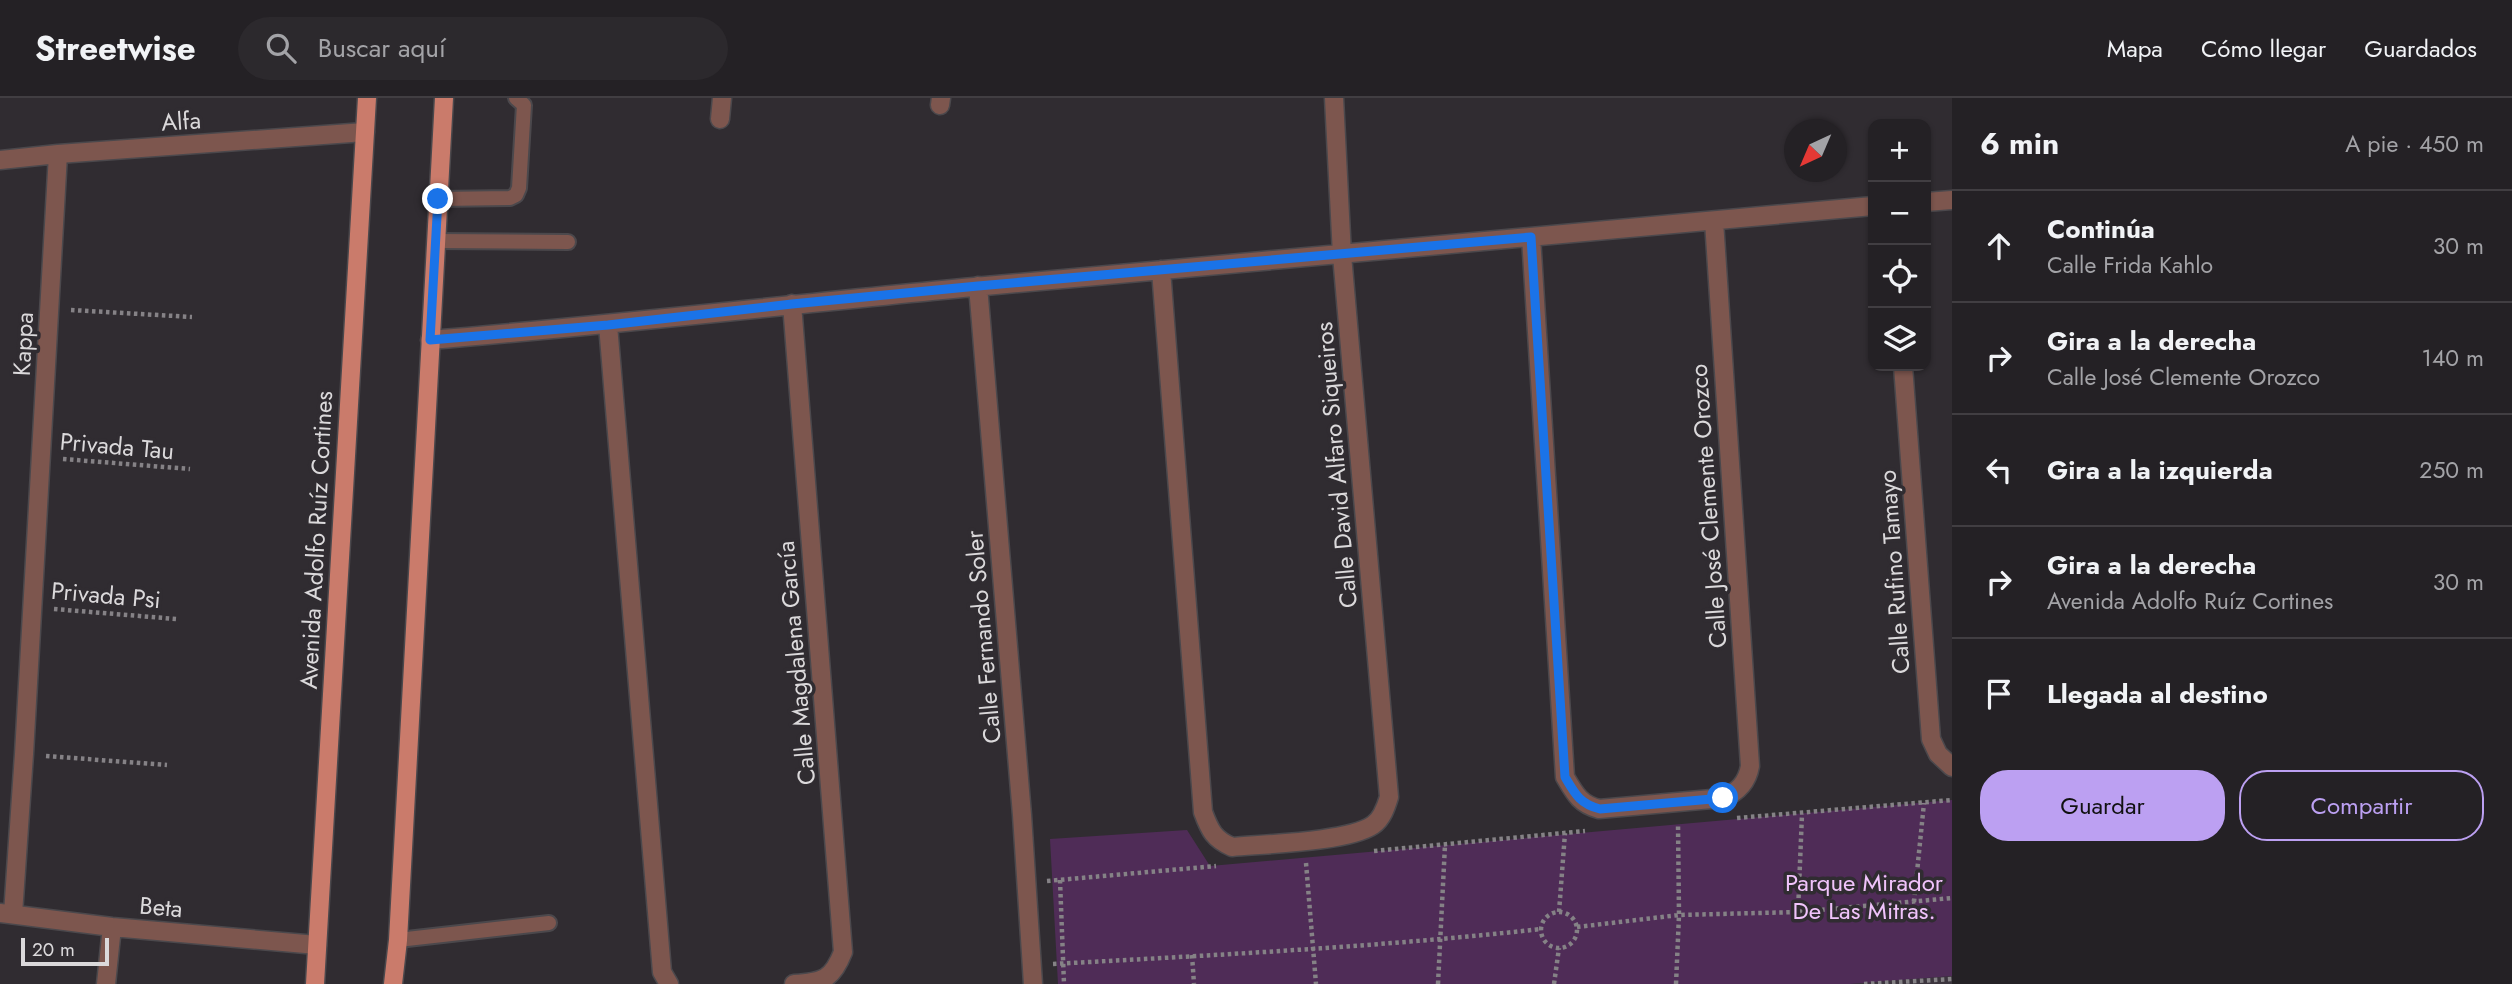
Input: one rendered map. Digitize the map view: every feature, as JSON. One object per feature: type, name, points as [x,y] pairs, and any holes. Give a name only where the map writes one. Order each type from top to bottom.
[{"type":"main road","name":"Avenida Adolfo Ruíz Cortines","points":[[315,984],[367,98]]},
{"type":"main road","points":[[393,984],[398,940],[444,98]]},
{"type":"street","points":[[720,118],[722,98]]},
{"type":"street","name":"Calle David Alfaro Siqueiros","points":[[1161,270],[1203,812],[1211,833],[1220,842],[1232,847],[1356,834],[1375,824],[1383,814],[1389,797],[1342,255],[1334,98]]},
{"type":"street","name":"Alfa","points":[[0,160],[365,132]]},
{"type":"street","name":"Kappa","points":[[6,913],[24,754],[58,154]]},
{"type":"street","points":[[1931,202],[1952,200]]},
{"type":"street","points":[[430,340],[608,325],[978,286],[1868,206]]},
{"type":"street","name":"Calle José Clemente Orozco","points":[[1531,237],[1565,777],[1578,800],[1586,806],[1612,808],[1723,798],[1734,793],[1748,778],[1750,766],[1714,221]]},
{"type":"street","name":"Calle Fernando Soler","points":[[978,286],[1033,984]]},
{"type":"street","name":"Calle Magdalena García","points":[[792,304],[843,951],[836,970],[820,982],[794,984]]},
{"type":"street","points":[[608,325],[662,972],[669,984]]},
{"type":"street","name":"Calle Rufino Tamayo","points":[[1903,371],[1931,739],[1938,754],[1952,767]]},
{"type":"street","name":"Beta","points":[[6,913],[112,927],[317,945]]},
{"type":"street","points":[[106,984],[112,927]]},
{"type":"lane","points":[[438,199],[510,198],[516,195],[519,188],[524,105],[516,98]]},
{"type":"lane","points":[[436,241],[568,242]]},
{"type":"lane","points":[[398,940],[549,923]]},
{"type":"path","points":[[50,309],[192,317]]},
{"type":"path","name":"Privada Tau","points":[[41,457],[190,469]]},
{"type":"path","name":"Privada Psi","points":[[32,607],[176,619]]},
{"type":"path","points":[[24,754],[167,765]]},
{"type":"path","points":[[1733,819],[1952,800]]},
{"type":"path","points":[[1914,902],[1924,803]]},
{"type":"path","points":[[1798,912],[1802,814]]},
{"type":"path","points":[[1665,824],[1678,822],[1679,915],[1676,984]]},
{"type":"path","points":[[1369,852],[1588,830]]},
{"type":"path","points":[[1559,912],[1564,833]]},
{"type":"path","points":[[1438,984],[1445,845]]},
{"type":"path","points":[[1305,857],[1316,984]]},
{"type":"path","points":[[1027,883],[1223,865]]},
{"type":"path","points":[[1060,880],[1064,984]]},
{"type":"path","points":[[1577,927],[1679,915],[1798,912],[1952,898]]},
{"type":"path","points":[[1553,912],[1559,912],[1570,916],[1577,927],[1570,944],[1559,948],[1548,944],[1541,929],[1545,918],[1553,912]]},
{"type":"path","points":[[1032,965],[1315,949],[1541,929]]},
{"type":"path","points":[[1554,984],[1559,948]]},
{"type":"path","points":[[1192,955],[1195,984]]},
{"type":"path","points":[[1864,984],[1952,979]]},
{"type":"shaded area","points":[[1952,976],[1952,984],[1850,984]]},
{"type":"green space","name":"Parque Mirador De Las Mitras.","points":[[1952,800],[1952,976],[1850,984],[1058,984],[1050,839],[1187,830],[1210,866]]},
{"type":"route","points":[[438,199],[430,340],[608,325],[978,286],[1531,237],[1565,777],[1578,800],[1586,806],[1600,809],[1723,798]]}]
